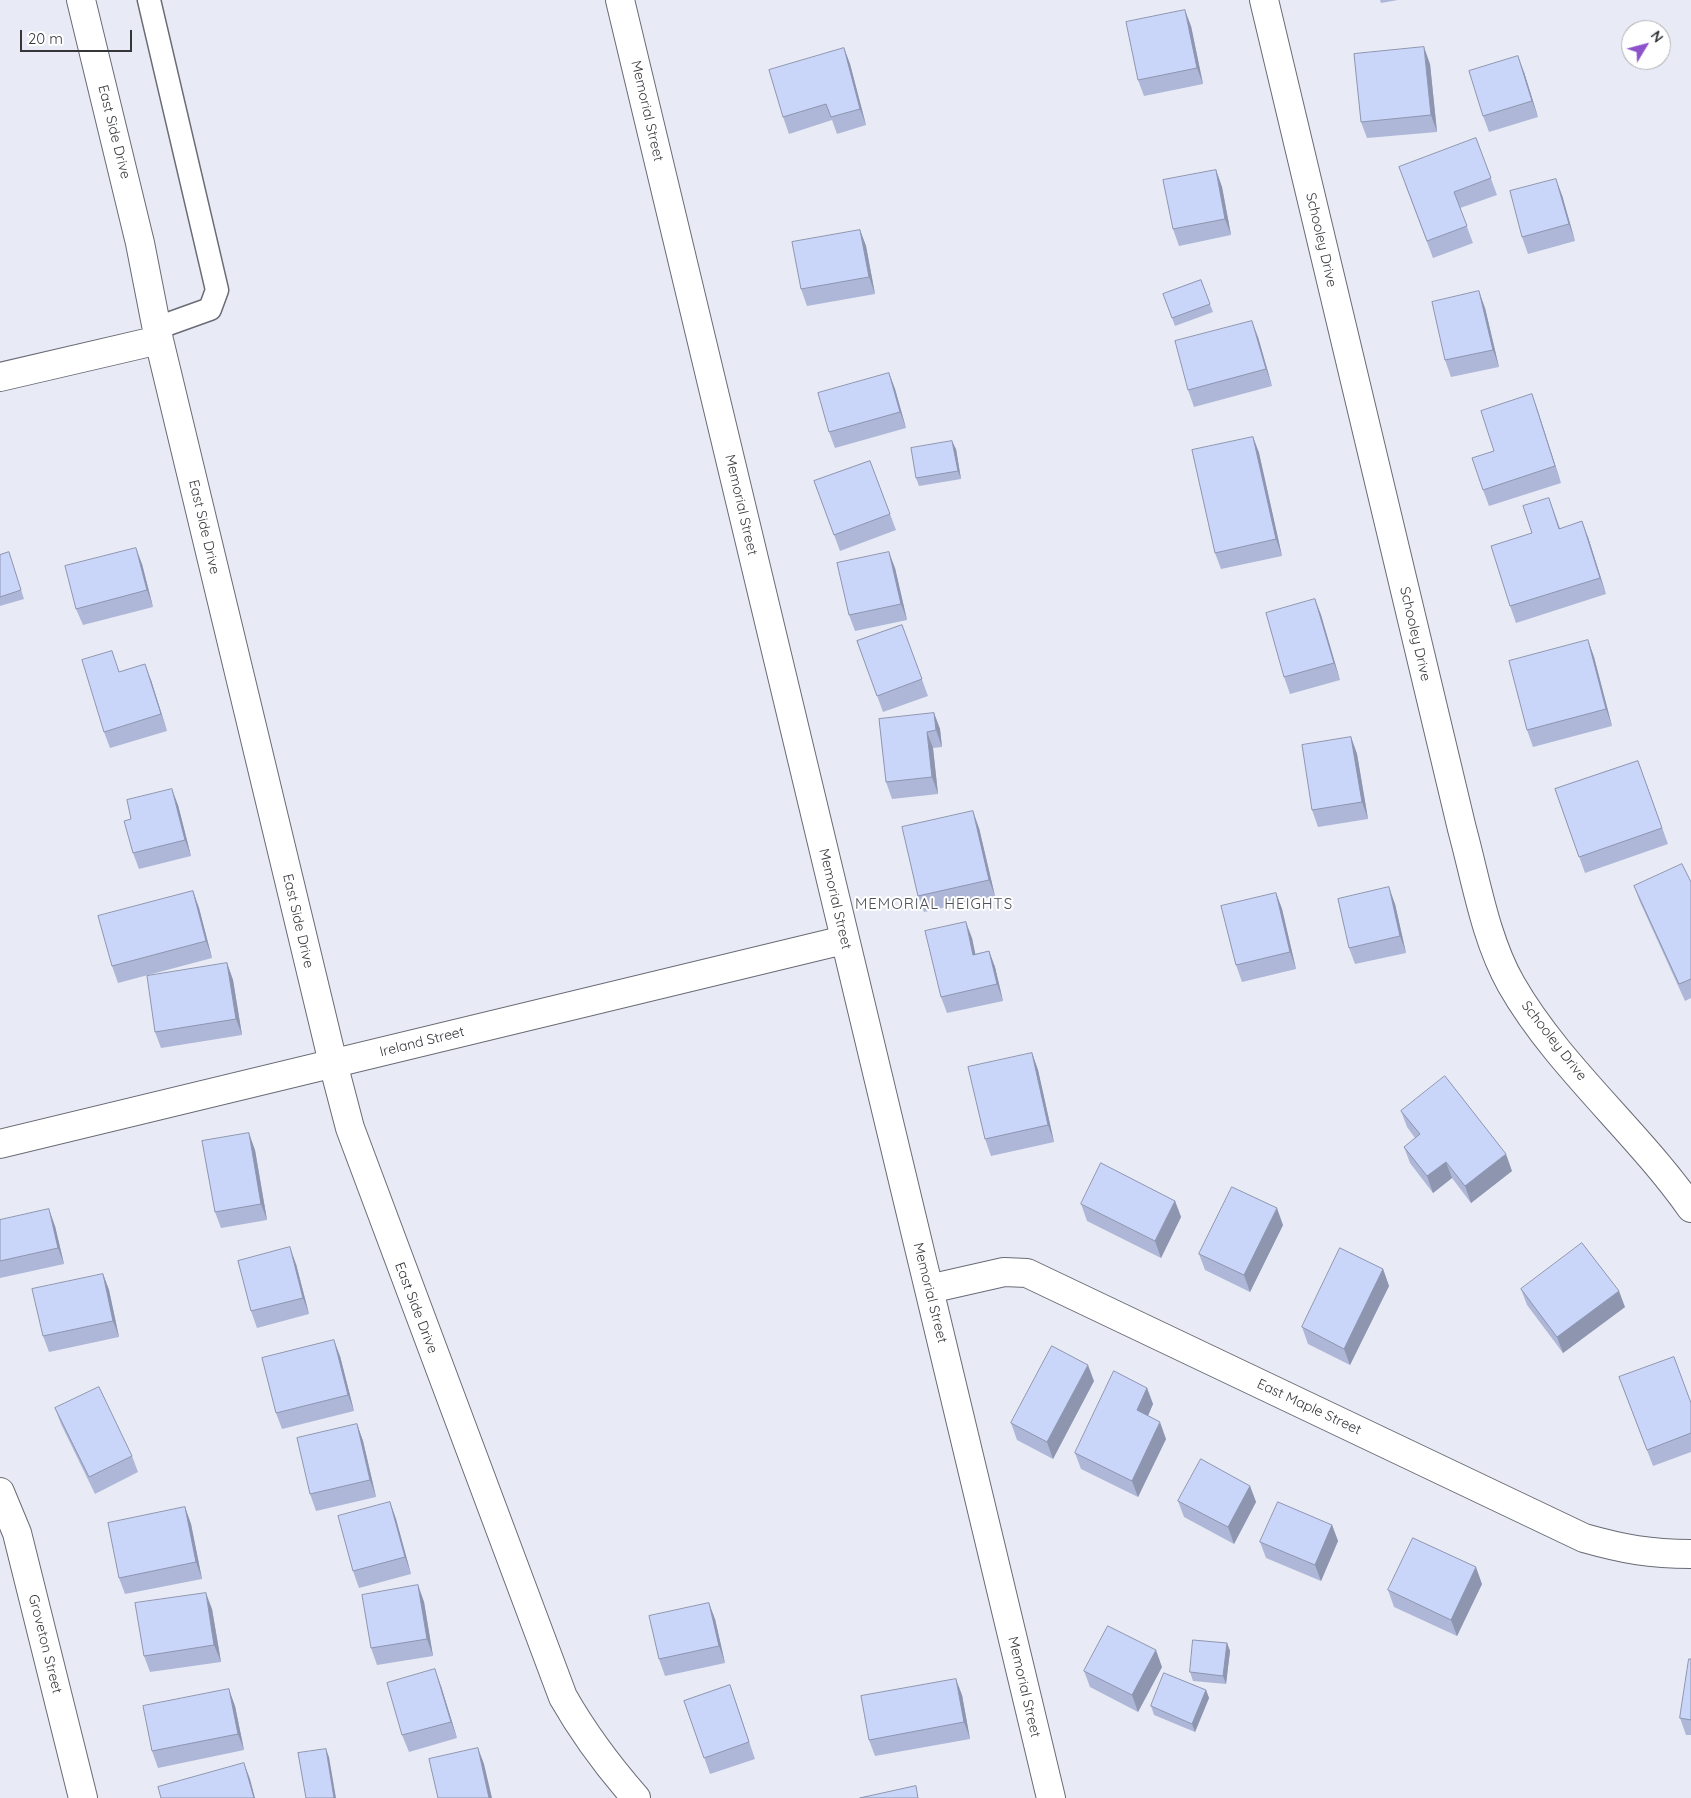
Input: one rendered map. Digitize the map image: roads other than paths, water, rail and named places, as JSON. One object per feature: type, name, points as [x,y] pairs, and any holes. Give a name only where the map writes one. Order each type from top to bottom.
[{"type":"street","name":"East Side Drive","points":[[81,0],[140,243],[158,334],[332,1064],[360,1156],[563,1697],[578,1725],[600,1757],[636,1798]]},
{"type":"street","name":"Memorial Street","points":[[620,0],[1051,1798]]},
{"type":"street","name":"Schooley Drive","points":[[1264,0],[1459,820],[1492,941],[1510,983],[1534,1020],[1691,1208]]},
{"type":"street","points":[[0,377],[158,334]]},
{"type":"street","name":"Ireland Street","points":[[0,1144],[844,940]]},
{"type":"street","name":"East Maple Street","points":[[928,1289],[1004,1272],[1027,1273],[1584,1538],[1631,1551],[1656,1554],[1691,1554]]},
{"type":"street","name":"Groveton Street","points":[[0,1492],[17,1533],[83,1798]]},
{"type":"lane","points":[[150,0],[217,290],[210,309],[158,334]]},
{"type":"district","name":"MEMORIAL HEIGHTS","points":[[934,904]]}]
